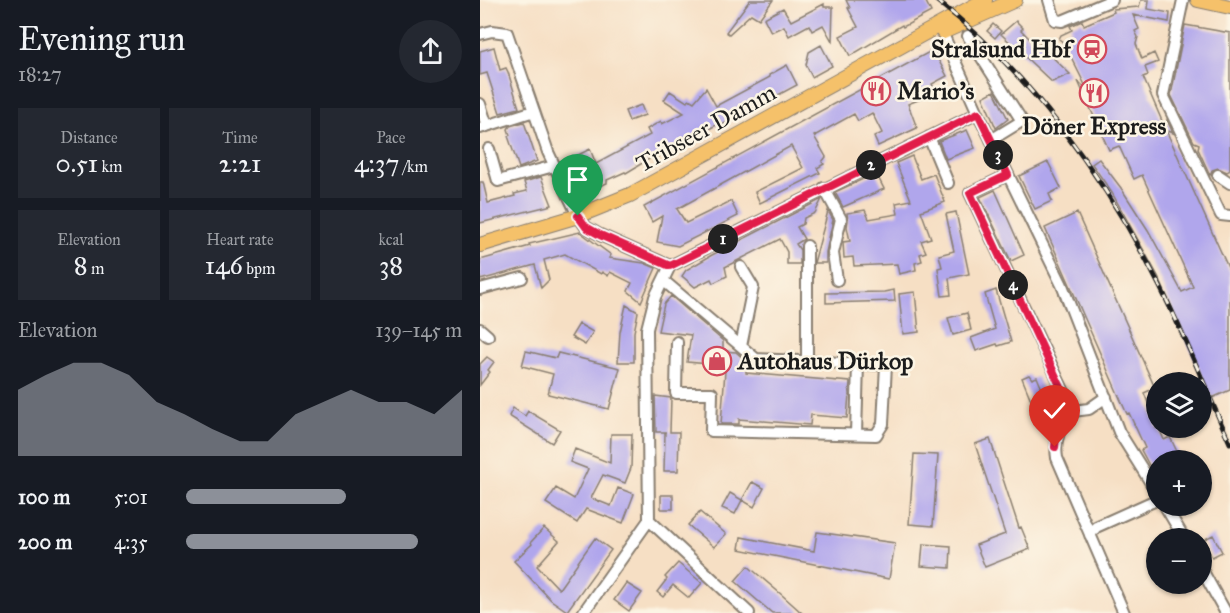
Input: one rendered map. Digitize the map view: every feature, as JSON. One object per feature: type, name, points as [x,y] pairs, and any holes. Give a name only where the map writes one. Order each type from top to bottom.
[{"type":"main road","name":"Tribseer Damm","points":[[480,244],[579,217],[630,195],[985,0]]},
{"type":"main road","name":"Tribseer Damm","points":[[880,58],[1015,0]]},
{"type":"main road","points":[[1197,0],[1225,5]]},
{"type":"street","points":[[1049,0],[1055,20],[1062,21],[1112,0]]},
{"type":"street","points":[[1183,0],[1163,95],[1221,215],[1230,216]]},
{"type":"street","points":[[480,34],[492,31],[507,33],[554,166],[579,217],[670,266]]},
{"type":"street","points":[[942,32],[978,113],[1062,285],[1119,432],[1146,475]]},
{"type":"street","points":[[968,36],[1022,122],[991,140]]},
{"type":"street","points":[[480,104],[483,127],[534,111]]},
{"type":"street","points":[[583,613],[649,520],[647,329],[655,297],[670,266],[978,113]]},
{"type":"street","points":[[929,137],[948,183]]},
{"type":"street","points":[[489,149],[498,181],[554,166]]},
{"type":"street","points":[[1008,175],[970,193],[1072,411]]},
{"type":"street","points":[[1218,175],[1230,183]]},
{"type":"street","points":[[824,188],[841,219],[833,253],[837,280]]},
{"type":"street","points":[[807,246],[807,361]]},
{"type":"street","points":[[741,267],[753,287],[741,346]]},
{"type":"street","points":[[480,289],[522,278]]},
{"type":"street","points":[[663,281],[756,358],[886,365],[883,424],[876,435],[711,431],[712,393],[676,393],[677,342]]},
{"type":"street","points":[[856,434],[858,364]]},
{"type":"street","points":[[1072,411],[1089,409],[1106,397]]},
{"type":"street","points":[[1072,411],[1056,437],[1057,458],[1124,613]]},
{"type":"street","points":[[1090,535],[1096,527],[1146,504]]},
{"type":"street","points":[[649,520],[737,609],[749,613]]},
{"type":"street","points":[[1212,588],[1226,613]]},
{"type":"building","points":[[750,0],[773,0],[759,19],[751,14],[729,34],[726,32]]},
{"type":"building","points":[[846,0],[925,0],[931,12],[903,27],[902,25],[850,56],[840,36],[858,27]]},
{"type":"building","points":[[1141,0],[1149,0],[1148,9],[1170,13],[1169,22],[1133,15],[1139,29],[1135,31],[1138,37],[1136,44],[1142,59],[1154,53],[1158,62],[1145,67],[1148,75],[1143,77],[1165,128],[1167,120],[1173,133],[1166,130],[1230,272],[1230,390],[1212,398],[1212,372],[1200,372],[1158,276],[1112,193],[1092,164],[1099,159],[1121,188],[1148,230],[1182,292],[1193,287],[1142,175],[1134,179],[1119,146],[1109,150],[1078,81],[1088,91],[1064,43],[1059,39],[1061,35],[1072,30],[1070,26],[1082,21],[1084,25],[1114,12],[1113,9],[1139,7]]},
{"type":"building","points":[[824,4],[824,7],[833,7],[832,41],[823,25],[812,31],[809,25],[789,36],[784,26],[771,32],[764,18],[783,8],[791,21]]},
{"type":"building","points":[[1016,21],[1023,28],[1021,30],[1036,45],[1041,44],[1070,74],[1052,82],[1001,34]]},
{"type":"building","points":[[993,24],[1001,31],[995,38],[987,31]]},
{"type":"building","points":[[1185,25],[1230,33],[1230,170],[1227,172],[1218,168],[1212,170],[1210,175],[1198,149],[1199,144],[1194,142],[1171,95]]},
{"type":"building","points":[[821,45],[832,66],[812,77],[806,65],[809,52]]},
{"type":"building","points":[[494,47],[500,70],[506,68],[508,72],[519,108],[500,113],[487,73],[480,75],[480,51]]},
{"type":"building","points":[[933,50],[947,76],[932,84],[934,88],[927,91],[928,94],[922,96],[923,98],[908,104],[917,128],[878,146],[874,137],[882,133],[872,113],[858,121],[854,114],[814,136],[826,157],[822,162],[824,164],[817,168],[820,173],[760,203],[755,192],[803,168],[791,146],[677,209],[686,223],[731,201],[738,216],[678,246],[657,242],[662,216],[652,222],[644,207]]},
{"type":"building","points":[[787,65],[797,85],[722,125],[720,123],[655,158],[654,156],[626,173],[607,180],[607,183],[600,186],[594,182],[590,195],[574,157],[590,149],[596,164],[650,135],[647,129],[684,113],[664,100],[670,91],[687,102],[689,99],[694,102],[706,88],[716,106],[770,77],[769,75]]},
{"type":"building","points":[[994,91],[1008,119],[996,128],[983,97]]},
{"type":"building","points":[[641,105],[645,115],[629,121],[625,111]]},
{"type":"building","points":[[524,122],[537,161],[519,168],[508,136],[510,135],[508,129],[510,126]]},
{"type":"building","points":[[967,130],[975,148],[946,159],[939,141]]},
{"type":"building","points":[[912,156],[921,179],[934,174],[945,202],[921,211],[931,238],[921,241],[926,252],[920,254],[922,261],[915,263],[916,270],[899,274],[897,264],[854,266],[853,257],[844,258],[843,242],[850,241],[847,213],[865,210],[869,219],[898,214],[896,203],[911,200],[896,163]]},
{"type":"building","points":[[1048,162],[1061,188],[1049,194],[1052,201],[1035,209],[1019,176]]},
{"type":"building","points":[[876,173],[884,189],[843,207],[835,192]]},
{"type":"building","points":[[541,177],[552,205],[480,223],[480,182],[483,182],[488,203],[527,191],[524,182]]},
{"type":"building","points":[[995,190],[1024,255],[1011,261],[980,197]]},
{"type":"building","points":[[822,199],[815,213],[804,218],[803,224],[797,227],[804,239],[796,244],[800,250],[800,264],[787,264],[787,252],[780,239],[725,267],[727,276],[713,283],[711,279],[695,287],[682,276],[686,270],[712,255]]},
{"type":"building","points":[[828,211],[833,220],[826,263],[814,263]]},
{"type":"building","points":[[956,212],[969,274],[949,278],[951,295],[942,296],[938,268],[942,267],[939,255],[954,251],[946,214]]},
{"type":"building","points":[[1077,213],[1148,372],[1146,372],[1146,392],[1144,393],[1146,438],[1163,438],[1164,440],[1170,438],[1176,450],[1146,450],[1146,459],[1141,450],[1145,448],[1129,413],[1127,414],[1045,228]]},
{"type":"building","points":[[580,232],[611,255],[609,258],[644,263],[656,268],[641,302],[628,291],[632,283],[610,272],[608,276],[602,272],[601,274],[565,254],[544,260],[549,280],[541,288],[535,265],[480,280],[480,260],[530,246],[529,244]]},
{"type":"building","points":[[894,290],[895,301],[826,303],[826,293]]},
{"type":"building","points":[[996,290],[1011,342],[976,351],[971,338],[995,329],[985,294]]},
{"type":"building","points":[[915,292],[919,332],[903,334],[899,294]]},
{"type":"building","points":[[671,296],[723,341],[723,351],[736,352],[746,361],[746,373],[850,382],[847,418],[811,415],[810,425],[739,419],[739,424],[721,424],[725,371],[709,370],[709,364],[687,362],[691,335],[658,331],[664,304]]},
{"type":"building","points":[[626,305],[638,312],[634,332],[634,362],[618,362],[620,332]]},
{"type":"building","points":[[967,313],[971,330],[953,335],[948,318]]},
{"type":"building","points":[[579,324],[593,332],[585,345],[571,337]]},
{"type":"building","points":[[526,351],[556,358],[558,353],[620,368],[609,409],[548,394],[553,374],[522,366]]},
{"type":"building","points":[[487,357],[494,362],[480,385],[480,364]]},
{"type":"building","points":[[1029,375],[1032,379],[1037,377],[1051,411],[1038,417],[1022,378]]},
{"type":"building","points":[[655,396],[671,398],[670,432],[679,432],[678,471],[664,471],[665,432],[656,432]]},
{"type":"building","points":[[513,408],[525,416],[528,411],[560,430],[552,443],[509,416]]},
{"type":"building","points":[[611,434],[632,434],[631,468],[625,483],[603,475],[591,498],[611,506],[618,488],[634,494],[623,523],[586,509],[577,523],[546,503],[556,488],[574,499],[588,469],[570,462],[575,449],[610,463]]},
{"type":"building","points":[[990,439],[1019,528],[1021,527],[1030,549],[985,567],[976,545],[1005,534],[975,444]]},
{"type":"building","points":[[914,454],[938,455],[933,526],[909,524]]},
{"type":"building","points":[[752,482],[764,488],[754,507],[742,500]]},
{"type":"building","points":[[730,493],[742,500],[735,514],[722,508]]},
{"type":"building","points":[[661,495],[673,495],[673,509],[661,509]]},
{"type":"building","points":[[700,512],[726,534],[714,547],[688,525]]},
{"type":"building","points":[[544,528],[559,541],[537,566],[559,589],[595,538],[611,550],[567,611],[551,600],[514,561],[532,544],[531,542]]},
{"type":"building","points":[[817,532],[895,543],[889,579],[739,549],[741,537],[814,551]]},
{"type":"building","points":[[1212,536],[1222,552],[1212,557]]},
{"type":"building","points":[[923,544],[951,546],[950,568],[921,566]]},
{"type":"building","points":[[678,563],[702,583],[689,598],[673,585],[663,597],[657,592],[667,579],[665,577]]},
{"type":"building","points":[[748,566],[802,613],[772,613],[735,581]]},
{"type":"building","points":[[626,583],[642,593],[629,611],[614,600]]},
{"type":"railway","points":[[936,0],[1001,58],[1060,126],[1087,163],[1112,201],[1155,277],[1230,443]]},
{"type":"place","name":"Stralsund Hbf","points":[[1092,49]]},
{"type":"place","name":"Mario's","points":[[876,91]]},
{"type":"place","name":"Döner Express","points":[[1094,93]]},
{"type":"place","name":"Autohaus Dürkop","points":[[717,361]]},
{"type":"route","points":[[578,216],[586,227],[600,235],[670,266],[978,113],[1008,175],[970,193],[1072,411],[1056,437],[1055,447]]}]
